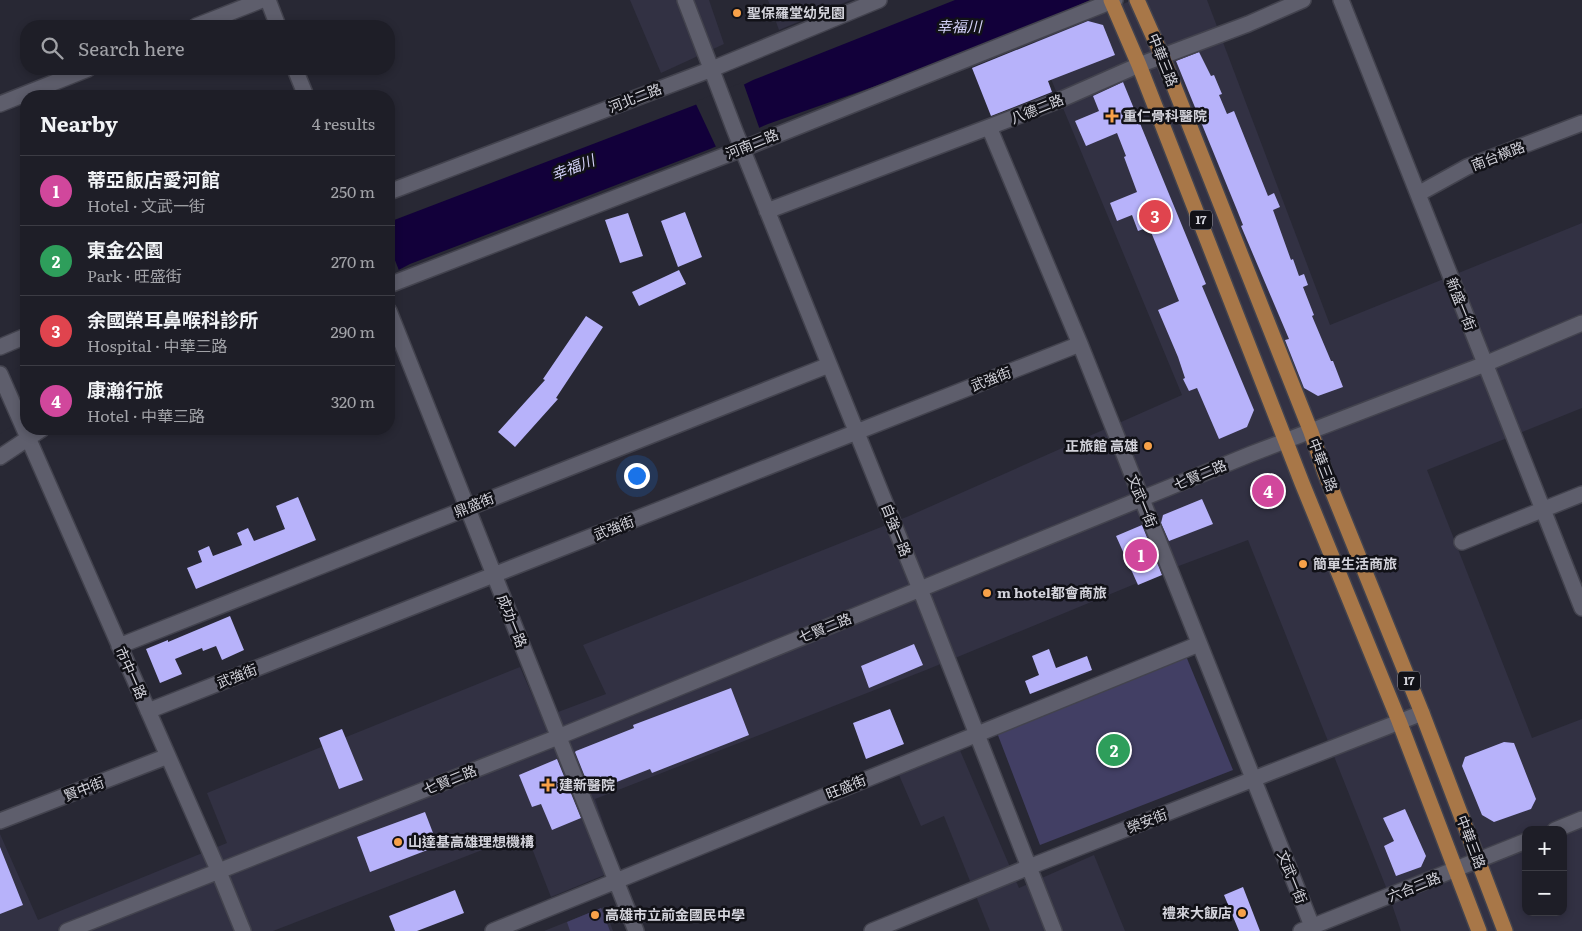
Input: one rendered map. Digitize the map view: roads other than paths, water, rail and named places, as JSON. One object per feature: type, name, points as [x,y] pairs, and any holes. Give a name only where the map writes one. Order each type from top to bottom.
[{"type":"main road","name":"中華三路","points":[[1113,0],[1286,441],[1399,721],[1480,931]]},
{"type":"main road","name":"中華三路","points":[[1137,0],[1162,56],[1326,476],[1422,713],[1505,931]]},
{"type":"street","points":[[211,20],[262,0]]},
{"type":"street","points":[[268,0],[276,20]]},
{"type":"street","points":[[685,0],[714,74]]},
{"type":"street","name":"河北二路","points":[[395,190],[714,74],[880,0]]},
{"type":"street","name":"河南二路","points":[[395,283],[742,149],[1113,0]]},
{"type":"street","name":"八德二路","points":[[767,211],[989,128],[1062,99],[1139,65],[1248,24],[1304,0]]},
{"type":"street","name":"新盛一街","points":[[1341,0],[1582,608]]},
{"type":"street","name":"自強一路","points":[[714,74],[742,149],[920,589],[1054,931]]},
{"type":"street","points":[[35,90],[73,75]]},
{"type":"street","points":[[297,75],[304,90]]},
{"type":"street","points":[[0,104],[20,96]]},
{"type":"street","name":"南台橫路","points":[[1418,194],[1467,167],[1582,123]]},
{"type":"street","name":"文武一街","points":[[989,128],[1080,344],[1254,779],[1309,930]]},
{"type":"street","name":"七賢二路","points":[[67,931],[558,737],[1286,441],[1485,364],[1582,323]]},
{"type":"street","name":"成功一路","points":[[395,326],[636,931]]},
{"type":"street","points":[[0,347],[20,339]]},
{"type":"street","name":"武強街","points":[[148,711],[1080,344]]},
{"type":"street","name":"鼎盛街","points":[[120,646],[829,364]]},
{"type":"street","name":"市中一路","points":[[0,374],[20,420]]},
{"type":"street","name":"市中一路","points":[[27,435],[219,872],[243,931]]},
{"type":"street","points":[[0,457],[33,435]]},
{"type":"street","points":[[1462,542],[1582,494]]},
{"type":"street","name":"旺盛街","points":[[493,931],[1199,644]]},
{"type":"street","name":"榮安街","points":[[872,931],[1029,867],[1422,713]]},
{"type":"street","name":"賢中街","points":[[0,821],[168,756]]},
{"type":"street","points":[[1565,826],[1582,819]]},
{"type":"street","name":"六合二路","points":[[1309,930],[1522,843]]},
{"type":"water","name":"幸福川","points":[[955,0],[1090,0],[980,49],[768,124],[710,149],[410,264],[395,272],[395,220],[727,93],[753,80]]},
{"type":"place","name":"聖保羅堂幼兒園","points":[[737,13]]},
{"type":"place","name":"重仁骨科醫院","points":[[1112,116]]},
{"type":"place","name":"余國榮耳鼻喉科診所","points":[[1155,216]]},
{"type":"place","name":"正旅館 高雄","points":[[1148,446]]},
{"type":"place","name":"康瀚行旅","points":[[1268,491]]},
{"type":"place","name":"蒂亞飯店愛河館","points":[[1141,555]]},
{"type":"place","name":"簡單生活商旅","points":[[1303,564]]},
{"type":"place","name":"m hotel都會商旅","points":[[987,593]]},
{"type":"place","name":"東金公園","points":[[1114,750]]},
{"type":"place","name":"建新醫院","points":[[548,785]]},
{"type":"place","name":"山達基高雄理想機構","points":[[398,842]]},
{"type":"place","name":"禮來大飯店","points":[[1242,913]]},
{"type":"place","name":"高雄市立前金國民中學","points":[[595,915]]}]
